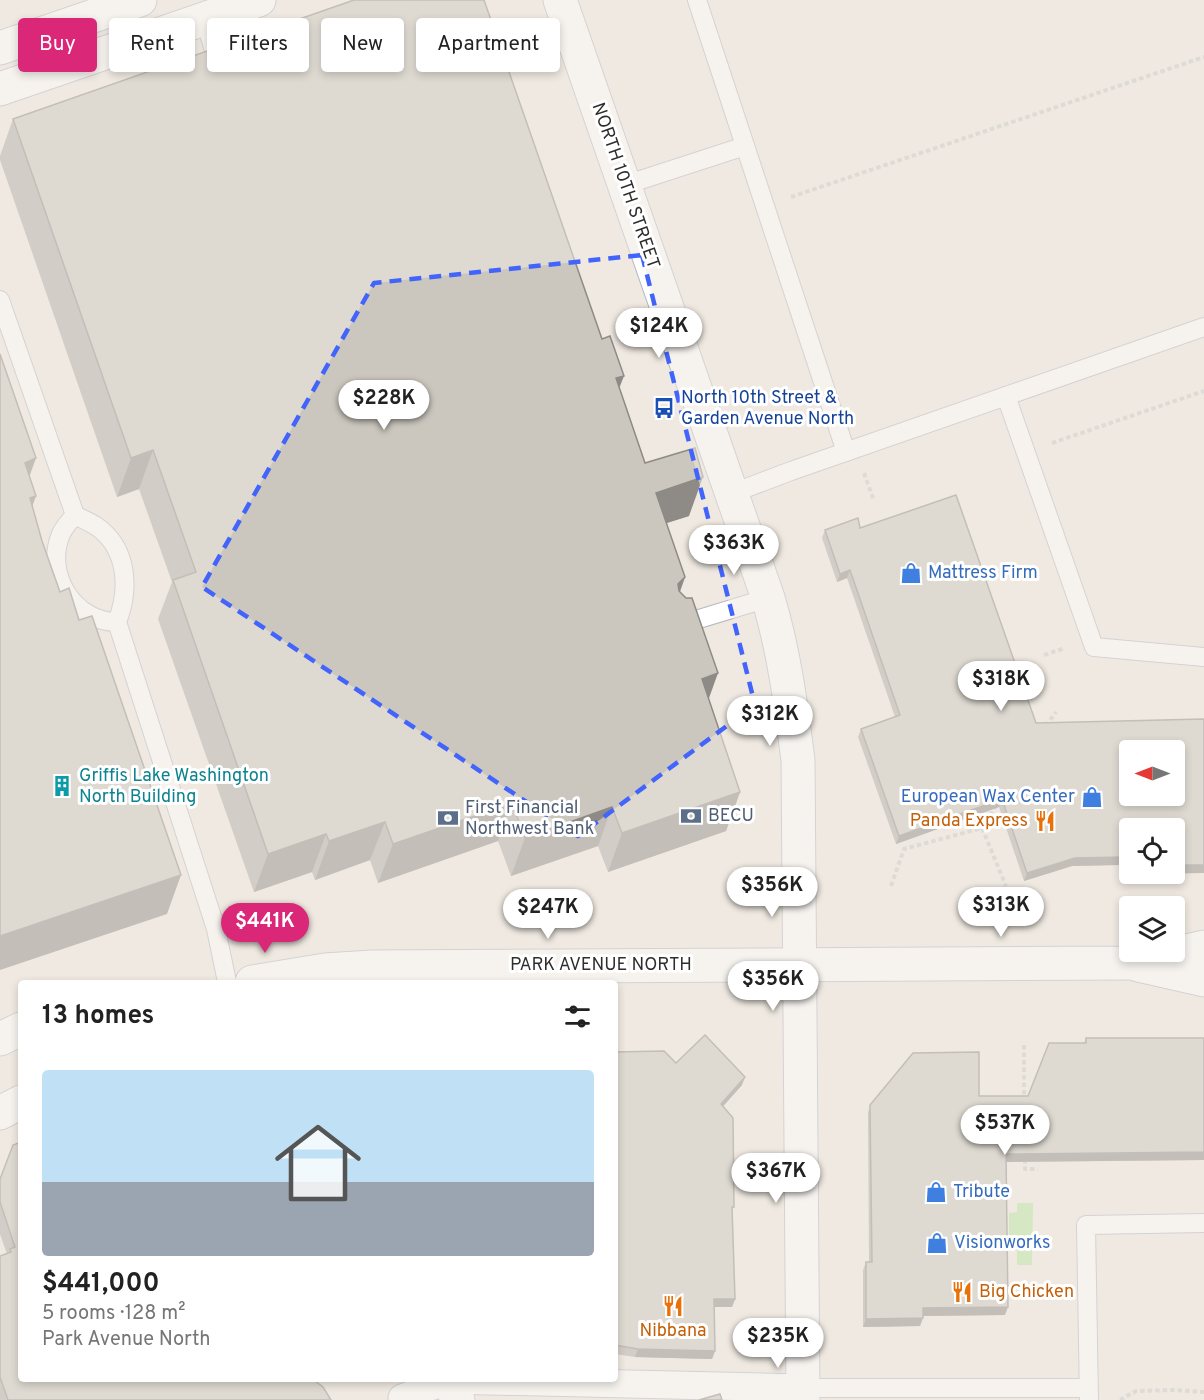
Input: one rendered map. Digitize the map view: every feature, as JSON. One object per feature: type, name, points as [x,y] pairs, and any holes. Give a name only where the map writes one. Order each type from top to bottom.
[{"type":"street","points":[[0,48],[140,0]]},
{"type":"street","points":[[0,89],[259,0]]},
{"type":"street","name":"NORTH 10TH STREET","points":[[560,0],[768,598],[788,687],[798,760],[803,1394]]},
{"type":"street","name":"PARK AVENUE NORTH","points":[[287,979],[325,970],[372,967],[1131,963],[1204,946]]},
{"type":"street","name":"PARK AVENUE NORTH","points":[[1131,963],[1204,980]]},
{"type":"street","points":[[0,1039],[18,1030]]},
{"type":"street","points":[[0,1113],[18,1104]]},
{"type":"street","points":[[402,1398],[451,1386],[803,1394]]},
{"type":"lane","points":[[697,0],[846,452]]},
{"type":"lane","points":[[205,19],[223,80]]},
{"type":"lane","points":[[626,185],[745,147]]},
{"type":"lane","points":[[0,300],[75,515],[96,526],[110,539],[125,570],[123,606],[117,622],[216,929],[227,980]]},
{"type":"lane","points":[[733,493],[1204,327]]},
{"type":"lane","points":[[1006,396],[1094,647],[1204,657]]},
{"type":"lane","points":[[75,515],[64,528],[56,551],[61,582],[73,604],[88,616],[104,622],[117,622]]},
{"type":"lane","points":[[675,626],[768,598]]},
{"type":"lane","points":[[803,1394],[1088,1394],[1086,1225],[1204,1223]]},
{"type":"path","points":[[765,206],[1204,57]]},
{"type":"path","points":[[1046,445],[1204,391]]},
{"type":"path","points":[[863,471],[874,501]]},
{"type":"path","points":[[1043,731],[1056,712]]},
{"type":"path","points":[[891,886],[904,849],[982,828],[1001,799]]},
{"type":"path","points":[[982,828],[1006,886]]},
{"type":"path","points":[[1024,1045],[1024,1102]]},
{"type":"path","points":[[1025,1158],[1025,1169],[1038,1169]]},
{"type":"path","points":[[1120,1400],[1136,1391],[1174,1389],[1204,1392]]},
{"type":"highlighted area","points":[[642,255],[755,705],[578,836],[202,587],[374,283]]},
{"type":"green space","points":[[1017,1203],[1033,1203],[1032,1265],[1017,1265],[1017,1250],[1009,1250],[1009,1213],[1017,1212]]},
{"type":"building","points":[[354,0],[484,0],[490,18],[416,18],[416,72],[509,72],[602,339],[610,336],[624,376],[616,378],[645,463],[695,448],[703,477],[656,493],[685,577],[678,584],[679,591],[686,598],[692,598],[718,673],[702,679],[740,792],[622,833],[612,807],[525,838],[512,803],[393,844],[385,822],[329,841],[326,834],[268,854],[173,580],[196,572],[153,450],[131,458],[13,119],[147,72],[195,72],[195,55],[207,51],[207,72],[309,72],[309,18],[302,18]]},
{"type":"building","name":"Griffis Lake Washington North Building","points":[[0,354],[36,458],[25,463],[36,496],[30,498],[42,541],[60,592],[69,588],[79,620],[92,616],[181,875],[0,936]]},
{"type":"building","points":[[956,495],[1036,723],[1204,719],[1204,865],[1185,865],[1185,818],[1119,818],[1119,857],[1075,858],[1027,873],[1002,799],[899,836],[861,729],[900,715],[850,570],[840,574],[825,530],[858,518],[860,528]]},
{"type":"building","points":[[705,1035],[745,1077],[721,1104],[733,1118],[734,1207],[732,1207],[735,1299],[714,1299],[715,1351],[638,1349],[618,1346],[618,1052],[664,1051],[676,1063]]},
{"type":"building","points":[[1086,1038],[1204,1038],[1204,1152],[1006,1154],[1008,1307],[923,1308],[923,1318],[866,1319],[866,1262],[872,1262],[870,1105],[913,1053],[979,1052],[979,1096],[1028,1096],[1049,1043],[1086,1043]]},
{"type":"building","points":[[18,1143],[18,1382],[316,1382],[323,1387],[331,1400],[8,1400],[0,1377],[0,1256],[11,1252],[10,1249],[15,1247],[0,1202],[0,1179],[13,1145]]},
{"type":"building","points":[[720,1394],[722,1400],[699,1400]]},
{"type":"place","name":"North 10th Street & Garden Avenue North","points":[[664,408]]},
{"type":"place","name":"Mattress Firm","points":[[911,573]]},
{"type":"place","name":"Griffis Lake Washington North Building","points":[[62,786]]},
{"type":"place","name":"European Wax Center","points":[[1092,797]]},
{"type":"place","name":"BECU","points":[[691,816]]},
{"type":"place","name":"First Financial Northwest Bank","points":[[448,818]]},
{"type":"place","name":"Panda Express","points":[[1045,821]]},
{"type":"place","name":"Tribute","points":[[936,1192]]},
{"type":"place","name":"Visionworks","points":[[937,1243]]},
{"type":"place","name":"Big Chicken","points":[[962,1292]]},
{"type":"place","name":"Nibbana","points":[[673,1306]]}]
